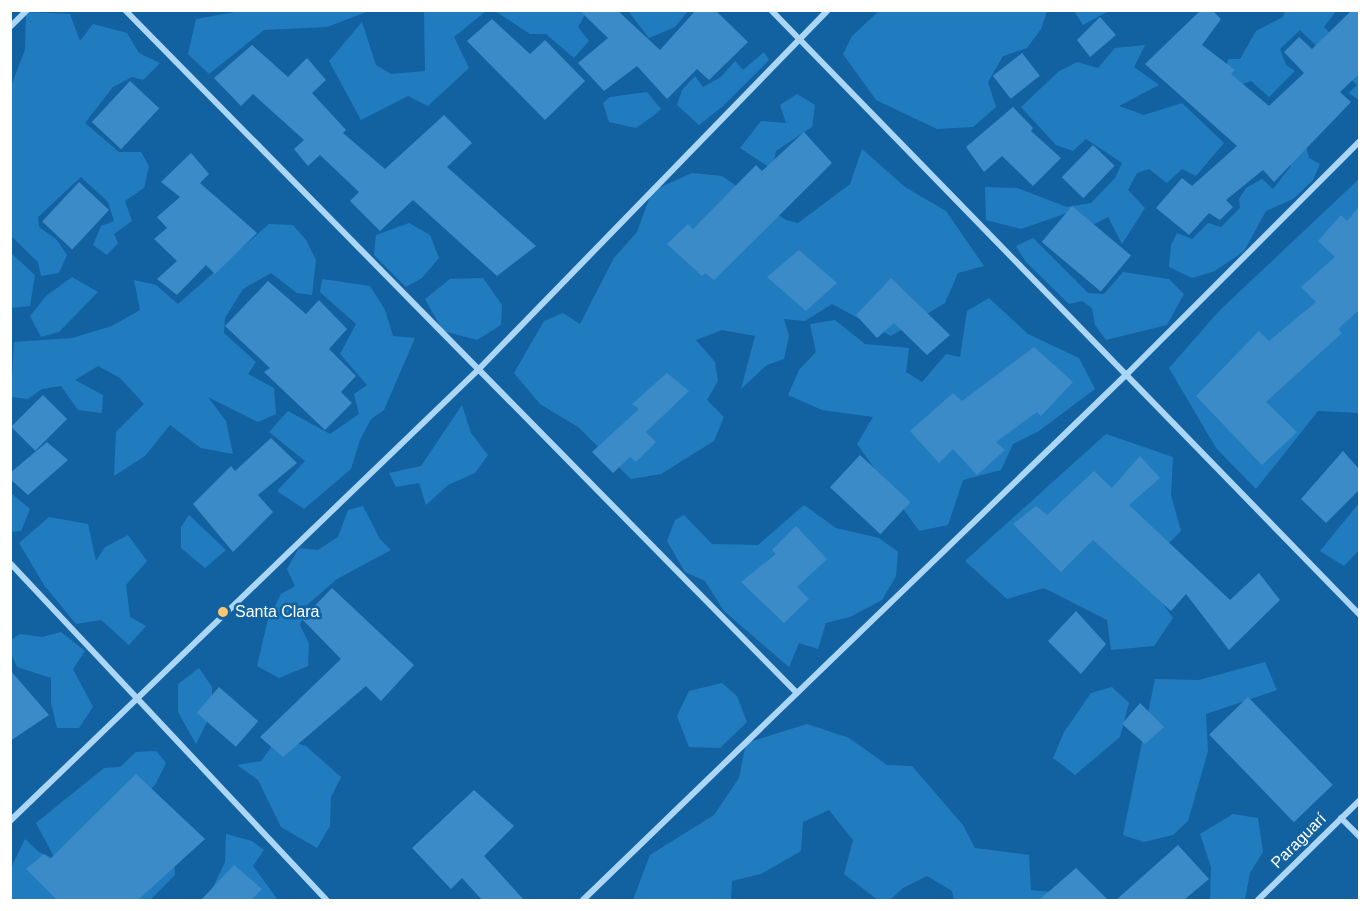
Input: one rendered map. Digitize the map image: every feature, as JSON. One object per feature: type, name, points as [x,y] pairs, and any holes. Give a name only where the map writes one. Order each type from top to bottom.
[{"type":"street","points":[[10,27],[27,10]]},
{"type":"street","points":[[125,10],[477,371],[797,693]]},
{"type":"street","points":[[771,10],[1359,615]]},
{"type":"street","points":[[10,821],[477,371],[828,10]]},
{"type":"street","points":[[584,900],[1127,374],[1359,141]]},
{"type":"street","points":[[10,563],[326,900]]},
{"type":"street","name":"Paraguarí","points":[[1258,900],[1359,800]]},
{"type":"street","points":[[1341,818],[1359,837]]},
{"type":"shaded area","points":[[880,10],[1047,11],[1041,29],[1027,48],[1003,56],[988,82],[996,107],[973,127],[937,129],[876,100],[843,54],[852,36]]},
{"type":"shaded area","points":[[241,11],[369,11],[327,27],[264,30],[209,74],[188,54],[196,19]]},
{"type":"shaded area","points":[[424,11],[486,11],[454,37],[469,68],[428,106],[408,96],[361,120],[329,61],[362,22],[376,65],[391,74],[425,71]]},
{"type":"shaded area","points":[[495,11],[587,11],[578,27],[589,41],[574,58],[546,34],[530,34]]},
{"type":"shaded area","points":[[628,11],[688,11],[675,27],[649,38]]},
{"type":"shaded area","points":[[1074,11],[1109,11],[1083,25]]},
{"type":"shaded area","points":[[1285,11],[1336,11],[1324,27],[1359,61],[1359,100],[1349,93],[1357,85],[1300,30],[1280,49],[1286,65],[1295,71],[1269,97],[1251,81],[1223,91],[1228,59],[1240,59],[1256,31],[1283,17]]},
{"type":"shaded area","points":[[26,12],[70,14],[80,41],[93,24],[127,33],[139,53],[160,63],[143,80],[132,77],[113,87],[85,123],[119,152],[141,152],[149,166],[144,188],[125,201],[132,221],[114,234],[118,243],[107,255],[93,245],[101,226],[114,221],[108,202],[81,177],[38,217],[39,227],[56,239],[67,255],[59,273],[41,276],[38,262],[11,236],[11,86],[25,50]]},
{"type":"shaded area","points":[[1145,45],[1134,67],[1159,85],[1119,106],[1144,115],[1182,103],[1224,143],[1196,176],[1182,169],[1167,183],[1149,169],[1137,173],[1128,190],[1145,208],[1122,244],[1108,217],[1083,230],[1067,213],[1021,229],[986,220],[985,187],[1017,188],[1067,207],[1091,203],[1115,178],[1122,163],[1086,139],[1073,151],[1056,145],[1021,107],[1058,72],[1077,62],[1098,68],[1115,48]]},
{"type":"shaded area","points":[[764,52],[769,60],[722,107],[699,125],[677,105],[682,90],[695,76],[703,87],[721,77],[735,61],[743,70]]},
{"type":"shaded area","points":[[647,92],[661,109],[653,116],[636,128],[609,122],[603,103],[610,97]]},
{"type":"shaded area","points":[[797,94],[815,105],[812,127],[776,151],[772,169],[740,148],[761,121],[786,123],[780,105]]},
{"type":"shaded area","points":[[1306,146],[1309,158],[1320,164],[1313,180],[1293,199],[1266,211],[1244,251],[1215,271],[1192,278],[1169,267],[1171,245],[1177,233],[1192,239],[1208,223],[1221,227],[1240,208],[1239,199],[1246,188],[1262,179],[1273,189],[1291,166],[1286,157]]},
{"type":"shaded area","points":[[862,149],[905,187],[946,211],[984,266],[958,273],[945,303],[891,336],[832,304],[805,321],[784,319],[789,336],[784,359],[767,365],[741,389],[755,336],[722,330],[696,340],[715,362],[718,381],[707,400],[724,417],[714,441],[661,474],[631,479],[578,427],[540,404],[514,373],[544,321],[563,313],[580,324],[614,258],[637,232],[652,191],[692,173],[722,176],[786,220],[798,223],[850,184]]},
{"type":"shaded area","points":[[1359,179],[1359,413],[1318,411],[1256,489],[1216,448],[1169,368],[1220,310]]},
{"type":"shaded area","points":[[409,223],[430,235],[439,258],[422,278],[406,287],[374,255],[376,235]]},
{"type":"shaded area","points":[[269,224],[293,225],[306,240],[316,260],[312,295],[297,293],[271,273],[243,289],[225,318],[224,333],[256,362],[248,374],[274,388],[276,414],[258,422],[208,397],[226,421],[233,454],[201,448],[170,425],[145,456],[114,476],[116,432],[144,404],[120,378],[98,366],[75,380],[103,395],[102,413],[78,410],[61,386],[42,389],[28,399],[11,397],[14,342],[72,338],[112,326],[140,310],[134,280],[156,285],[178,304]]},
{"type":"shaded area","points":[[1033,238],[1088,293],[1104,294],[1123,272],[1169,279],[1184,294],[1167,325],[1106,340],[1095,325],[1092,308],[1082,301],[1069,304],[1026,262],[1016,246]]},
{"type":"shaded area","points":[[11,253],[35,275],[30,306],[11,308]]},
{"type":"shaded area","points":[[72,277],[98,292],[59,332],[41,337],[30,316],[46,296]]},
{"type":"shaded area","points":[[483,278],[502,305],[501,325],[477,340],[443,331],[425,299],[450,279]]},
{"type":"shaded area","points":[[322,279],[370,286],[385,310],[393,336],[415,338],[384,410],[371,419],[360,440],[351,469],[304,509],[277,491],[305,461],[269,432],[288,411],[330,434],[359,414],[354,394],[367,385],[340,354],[356,324],[320,292]]},
{"type":"shaded area","points":[[989,298],[1028,334],[1079,358],[1095,389],[1039,431],[1013,444],[1001,470],[963,480],[948,525],[919,531],[857,444],[873,417],[822,410],[788,395],[799,370],[816,352],[810,324],[835,320],[865,344],[909,348],[906,372],[922,382],[946,354],[960,357],[967,311]]},
{"type":"shaded area","points":[[462,405],[471,433],[488,455],[475,473],[448,485],[426,505],[419,483],[396,487],[389,473],[421,466]]},
{"type":"shaded area","points":[[1106,434],[1173,457],[1171,495],[1181,531],[1140,571],[1173,618],[1154,646],[1111,650],[1107,620],[1044,588],[1007,599],[965,561]]},
{"type":"shaded area","points":[[11,493],[30,509],[21,531],[11,532]]},
{"type":"shaded area","points":[[1359,503],[1359,550],[1344,566],[1320,551]]},
{"type":"shaded area","points":[[804,505],[836,528],[879,538],[898,552],[896,576],[882,600],[850,617],[826,623],[818,649],[799,643],[789,667],[724,611],[705,581],[685,572],[667,541],[675,520],[684,515],[712,544],[758,545]]},
{"type":"shaded area","points":[[363,506],[380,539],[391,550],[337,579],[307,605],[300,625],[309,644],[308,666],[279,678],[257,666],[268,619],[281,594],[295,586],[287,569],[299,548],[318,550],[338,537],[348,510]]},
{"type":"shaded area","points":[[189,515],[226,550],[205,568],[181,548],[181,527]]},
{"type":"shaded area","points":[[49,517],[88,524],[96,561],[105,547],[128,535],[147,561],[126,585],[130,617],[146,626],[129,645],[101,620],[76,624],[44,585],[19,543]]},
{"type":"shaded area","points":[[61,632],[85,651],[73,669],[93,707],[79,728],[57,728],[51,703],[51,678],[17,667],[11,653],[11,640],[20,634],[42,637]]},
{"type":"shaded area","points":[[1265,662],[1277,690],[1206,714],[1208,751],[1188,821],[1173,835],[1144,842],[1123,835],[1155,679],[1199,680]]},
{"type":"shaded area","points":[[199,668],[212,687],[212,712],[196,744],[178,712],[178,684]]},
{"type":"shaded area","points":[[722,683],[737,696],[747,722],[720,748],[689,747],[677,716],[689,691]]},
{"type":"shaded area","points":[[1112,687],[1129,703],[1120,737],[1075,775],[1053,758],[1064,732],[1091,693]]},
{"type":"shaded area","points":[[807,724],[849,738],[887,765],[912,766],[963,825],[975,848],[1029,855],[1031,890],[1072,894],[1074,900],[954,900],[952,891],[927,876],[903,888],[890,900],[878,900],[844,874],[853,840],[829,810],[803,822],[801,851],[761,874],[732,881],[731,900],[633,900],[650,855],[714,815],[739,778],[746,743]]},
{"type":"shaded area","points":[[278,738],[306,746],[341,777],[331,797],[330,826],[317,848],[281,827],[258,780],[237,765],[261,761]]},
{"type":"shaded area","points":[[156,751],[166,763],[155,785],[72,864],[53,855],[36,823],[104,768],[120,767],[136,752]]},
{"type":"shaded area","points":[[1233,814],[1258,818],[1263,852],[1250,873],[1245,899],[1210,900],[1211,867],[1200,834]]},
{"type":"shaded area","points":[[226,834],[252,841],[264,850],[253,866],[278,900],[207,900],[225,862]]},
{"type":"shaded area","points":[[25,839],[39,852],[75,868],[174,851],[175,875],[150,900],[11,900],[11,868]]},
{"type":"building","points":[[579,10],[617,10],[660,50],[696,10],[715,10],[748,42],[709,80],[697,69],[667,99],[637,66],[604,91],[578,63],[608,38]]},
{"type":"building","points":[[1201,10],[1212,10],[1221,19],[1202,45],[1235,70],[1231,74],[1269,106],[1304,73],[1284,52],[1299,37],[1312,49],[1352,10],[1359,10],[1359,74],[1340,92],[1351,102],[1274,182],[1263,170],[1226,200],[1233,207],[1220,220],[1209,213],[1189,235],[1156,208],[1182,178],[1192,186],[1237,146],[1145,64]]},
{"type":"building","points":[[1100,17],[1116,35],[1090,57],[1077,40]]},
{"type":"building","points":[[492,19],[530,54],[545,40],[585,81],[545,120],[467,41]]},
{"type":"building","points":[[252,45],[288,77],[307,58],[326,80],[312,93],[346,130],[343,133],[385,169],[444,115],[472,143],[447,167],[536,246],[497,276],[413,200],[380,231],[350,201],[359,192],[320,155],[308,166],[294,149],[304,140],[253,94],[241,106],[214,78]]},
{"type":"building","points":[[1022,53],[1040,76],[1011,99],[993,76]]},
{"type":"building","points":[[130,81],[159,108],[121,149],[92,122]]},
{"type":"building","points":[[1013,107],[1033,128],[1031,131],[1061,158],[1033,186],[1002,156],[984,172],[966,147]]},
{"type":"building","points":[[804,132],[832,163],[714,280],[705,273],[702,276],[667,244],[688,224],[693,229],[756,165],[762,171]]},
{"type":"building","points":[[1093,145],[1115,166],[1083,198],[1062,177]]},
{"type":"building","points":[[191,153],[209,174],[200,183],[257,233],[215,274],[206,265],[177,295],[157,279],[177,261],[154,239],[167,228],[157,217],[180,197],[161,182]]},
{"type":"building","points":[[79,182],[109,210],[72,249],[42,221]]},
{"type":"building","points":[[1072,206],[1131,255],[1101,291],[1042,242]]},
{"type":"building","points":[[1359,207],[1359,310],[1338,329],[1342,333],[1266,402],[1297,432],[1262,465],[1196,396],[1259,331],[1269,341],[1316,302],[1301,287],[1335,257],[1318,241],[1341,215],[1347,221]]},
{"type":"building","points":[[799,250],[837,283],[806,311],[767,277]]},
{"type":"building","points":[[891,278],[950,335],[927,355],[894,323],[877,338],[856,315]]},
{"type":"building","points":[[268,281],[306,314],[319,300],[347,329],[329,349],[356,376],[341,392],[352,403],[325,430],[264,372],[270,368],[225,326]]},
{"type":"building","points":[[1034,347],[1073,382],[1041,416],[1037,412],[996,442],[1005,450],[977,475],[953,449],[939,463],[910,431],[953,393],[962,401]]},
{"type":"building","points":[[667,373],[689,391],[646,432],[656,442],[636,462],[630,457],[613,473],[592,452],[639,409],[632,404]]},
{"type":"building","points":[[43,395],[67,419],[35,451],[11,427]]},
{"type":"building","points":[[271,438],[297,463],[258,495],[273,512],[233,552],[193,504],[231,466],[235,471]]},
{"type":"building","points":[[47,442],[68,460],[28,495],[10,479],[10,473]]},
{"type":"building","points":[[1343,451],[1359,469],[1359,490],[1326,523],[1301,499]]},
{"type":"building","points":[[860,455],[910,502],[880,534],[830,487]]},
{"type":"building","points":[[1140,456],[1160,478],[1129,505],[1230,600],[1259,573],[1280,600],[1229,650],[1186,594],[1171,611],[1093,540],[1061,572],[1013,524],[1036,506],[1047,515],[1094,471],[1112,488]]},
{"type":"building","points":[[796,526],[827,559],[797,587],[809,599],[784,623],[741,582],[776,554],[772,550]]},
{"type":"building","points":[[332,588],[414,665],[381,701],[366,686],[283,757],[260,737],[341,659],[302,619]]},
{"type":"building","points":[[1076,611],[1106,644],[1081,674],[1048,641]]},
{"type":"building","points":[[10,670],[49,715],[10,741]]},
{"type":"building","points":[[219,687],[258,721],[236,747],[197,713]]},
{"type":"building","points":[[1248,697],[1333,785],[1294,822],[1209,735]]},
{"type":"building","points":[[1140,703],[1164,727],[1145,744],[1122,724]]},
{"type":"building","points":[[136,774],[205,839],[138,900],[57,900],[26,869],[44,854],[50,859]]},
{"type":"building","points":[[474,790],[514,826],[484,856],[524,900],[482,900],[462,878],[451,889],[412,848]]},
{"type":"building","points":[[1178,845],[1209,879],[1184,900],[1116,900]]},
{"type":"building","points":[[234,865],[262,889],[251,900],[201,900]]},
{"type":"building","points":[[1076,868],[1108,900],[1039,900]]},
{"type":"place","name":"Santa Clara","points":[[223,612]]}]
